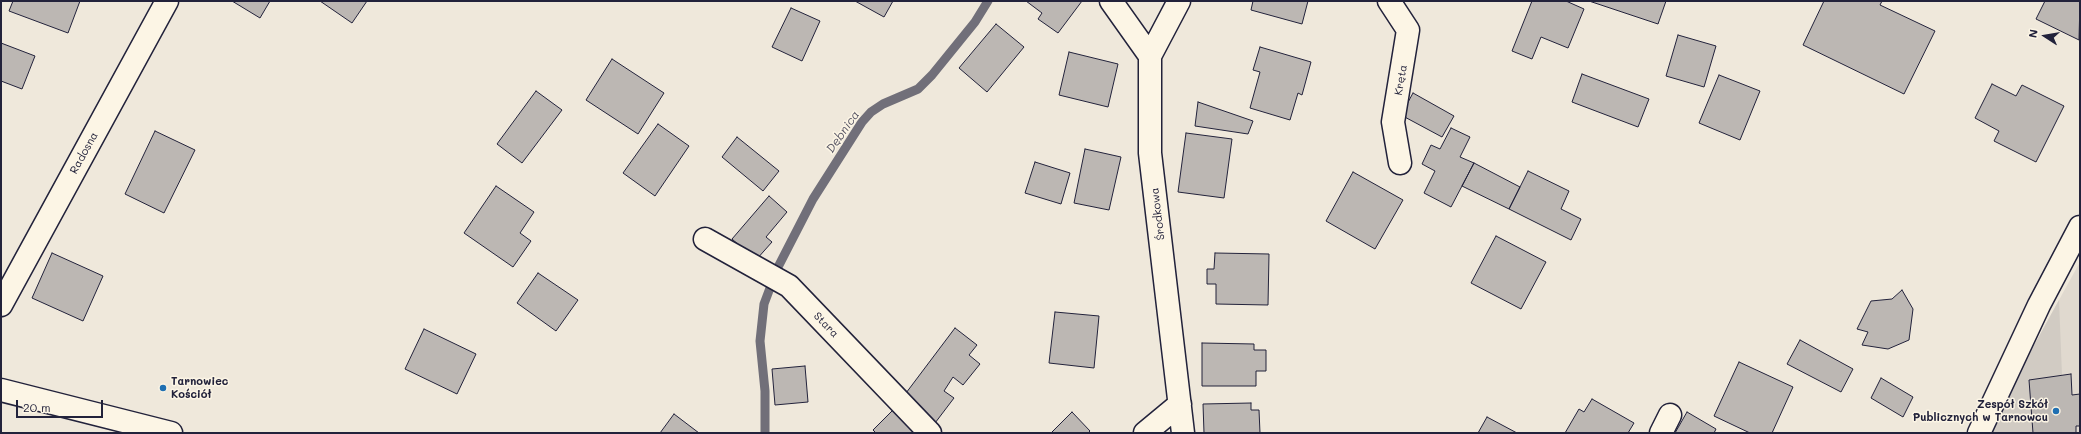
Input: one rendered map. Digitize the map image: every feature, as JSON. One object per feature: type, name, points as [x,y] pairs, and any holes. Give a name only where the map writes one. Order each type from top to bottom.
[{"type":"street","name":"Radosna","points":[[1,306],[167,1]]},
{"type":"street","points":[[1111,1],[1150,56]]},
{"type":"street","name":"Środkowa","points":[[1179,1],[1150,56],[1150,152],[1183,433]]},
{"type":"street","name":"Kręta","points":[[1389,1],[1408,30],[1393,122],[1400,163]]},
{"type":"street","points":[[1979,433],[2039,305],[2080,227]]},
{"type":"street","name":"Stara","points":[[705,239],[789,286],[930,433]]},
{"type":"street","points":[[1,390],[171,433]]},
{"type":"street","points":[[1145,433],[1180,404]]},
{"type":"shaded area","points":[[2080,262],[2080,433],[1986,433],[2059,300]]},
{"type":"shaded area","points":[[2059,300],[2062,375],[2029,380],[2033,433],[1986,433]]},
{"type":"building","points":[[13,1],[80,1],[68,33],[9,11]]},
{"type":"building","points":[[232,1],[270,1],[260,18]]},
{"type":"building","points":[[320,1],[367,1],[352,23]]},
{"type":"building","points":[[855,1],[893,1],[884,17]]},
{"type":"building","points":[[1026,1],[1082,1],[1058,33],[1038,19],[1042,13]]},
{"type":"building","points":[[1253,1],[1308,1],[1302,24],[1251,10]]},
{"type":"building","points":[[1532,1],[1566,1],[1584,9],[1568,48],[1541,37],[1532,59],[1512,51]]},
{"type":"building","points":[[1589,1],[1666,1],[1658,24]]},
{"type":"building","points":[[1824,1],[1882,1],[1880,5],[1935,31],[1904,94],[1803,45]]},
{"type":"building","points":[[2045,1],[2080,1],[2079,40],[2036,19]]},
{"type":"building","points":[[791,8],[820,21],[802,61],[772,47]]},
{"type":"building","points":[[996,24],[1024,47],[987,92],[959,68]]},
{"type":"building","points":[[1678,35],[1716,46],[1704,87],[1666,76]]},
{"type":"building","points":[[1,43],[35,56],[22,89],[1,81]]},
{"type":"building","points":[[1260,47],[1311,62],[1302,95],[1298,93],[1290,120],[1250,108],[1260,72],[1253,70]]},
{"type":"building","points":[[1069,52],[1118,64],[1108,107],[1059,95]]},
{"type":"building","points":[[612,59],[664,93],[638,134],[586,100]]},
{"type":"building","points":[[1582,74],[1649,99],[1638,127],[1572,102]]},
{"type":"building","points":[[1719,75],[1760,91],[1740,140],[1699,123]]},
{"type":"building","points":[[1992,84],[2016,96],[2022,85],[2064,106],[2036,162],[1994,141],[1999,131],[1975,118]]},
{"type":"building","points":[[536,91],[562,110],[522,163],[497,144]]},
{"type":"building","points":[[1413,93],[1454,116],[1442,137],[1401,115]]},
{"type":"building","points":[[1198,102],[1253,121],[1248,134],[1195,126]]},
{"type":"building","points":[[658,124],[689,146],[655,196],[623,173]]},
{"type":"building","points":[[1451,128],[1470,137],[1460,157],[1474,163],[1451,207],[1424,193],[1435,171],[1422,164],[1431,145],[1440,149]]},
{"type":"building","points":[[155,131],[195,150],[164,213],[125,194]]},
{"type":"building","points":[[1186,133],[1232,139],[1224,198],[1178,192]]},
{"type":"building","points":[[737,137],[779,171],[763,191],[722,157]]},
{"type":"building","points":[[1085,149],[1121,157],[1109,210],[1074,203]]},
{"type":"building","points":[[1035,162],[1070,173],[1061,204],[1025,193]]},
{"type":"building","points":[[1474,163],[1520,187],[1509,209],[1462,186]]},
{"type":"building","points":[[1528,171],[1569,191],[1561,209],[1581,219],[1571,240],[1509,209]]},
{"type":"building","points":[[1353,172],[1403,200],[1375,249],[1326,221]]},
{"type":"building","points":[[496,186],[534,212],[520,233],[531,241],[513,267],[464,233]]},
{"type":"building","points":[[769,196],[787,212],[766,237],[772,242],[756,260],[732,239]]},
{"type":"building","points":[[1496,236],[1546,262],[1521,309],[1471,283]]},
{"type":"building","points":[[52,253],[103,276],[83,321],[32,298]]},
{"type":"building","points":[[1215,253],[1269,254],[1268,305],[1216,304],[1216,284],[1207,284],[1207,269],[1214,269]]},
{"type":"building","points":[[538,273],[578,300],[556,331],[517,303]]},
{"type":"building","points":[[1902,290],[1913,309],[1909,340],[1888,349],[1862,345],[1868,332],[1857,329],[1871,301],[1892,299]]},
{"type":"building","points":[[1055,312],[1099,316],[1094,368],[1049,363]]},
{"type":"building","points":[[955,328],[977,345],[969,355],[980,364],[963,385],[953,377],[944,391],[954,398],[932,427],[903,397]]},
{"type":"building","points":[[424,329],[476,354],[457,394],[405,369]]},
{"type":"building","points":[[1800,340],[1853,369],[1841,392],[1787,364]]},
{"type":"building","points":[[1202,343],[1254,344],[1254,350],[1266,350],[1266,371],[1256,371],[1256,386],[1202,386]]},
{"type":"building","points":[[1739,362],[1793,387],[1772,433],[1750,433],[1714,416]]},
{"type":"building","points":[[805,366],[808,402],[775,405],[772,369]]},
{"type":"building","name":"Zespół Szkół Publicznych w Tarnowcu","points":[[2071,374],[2072,395],[2080,394],[2080,426],[2076,426],[2076,433],[2033,433],[2029,380]]},
{"type":"building","points":[[1881,378],[1913,397],[1903,417],[1871,398]]},
{"type":"building","points":[[1592,399],[1634,423],[1628,433],[1565,433],[1579,409],[1584,412]]},
{"type":"building","points":[[1251,403],[1251,410],[1259,410],[1260,433],[1204,433],[1203,404]]},
{"type":"building","points":[[893,410],[916,433],[876,433],[873,430]]},
{"type":"building","points":[[1072,412],[1090,431],[1088,433],[1051,433]]},
{"type":"building","points":[[1687,412],[1716,429],[1714,433],[1675,433]]},
{"type":"building","points":[[674,414],[699,433],[660,433]]},
{"type":"building","points":[[1487,417],[1517,433],[1478,433]]},
{"type":"waterway","name":"Dębnica","points":[[777,269],[813,199],[862,122],[871,112],[883,104],[918,89],[932,75],[975,22],[988,1]]},
{"type":"waterway","name":"Dębnica","points":[[765,433],[765,391],[760,341],[764,304],[770,288]]},
{"type":"place","name":"Tarnowiec Kościół","points":[[163,388]]},
{"type":"place","name":"Zespół Szkół Publicznych w Tarnowcu","points":[[2056,411]]}]
